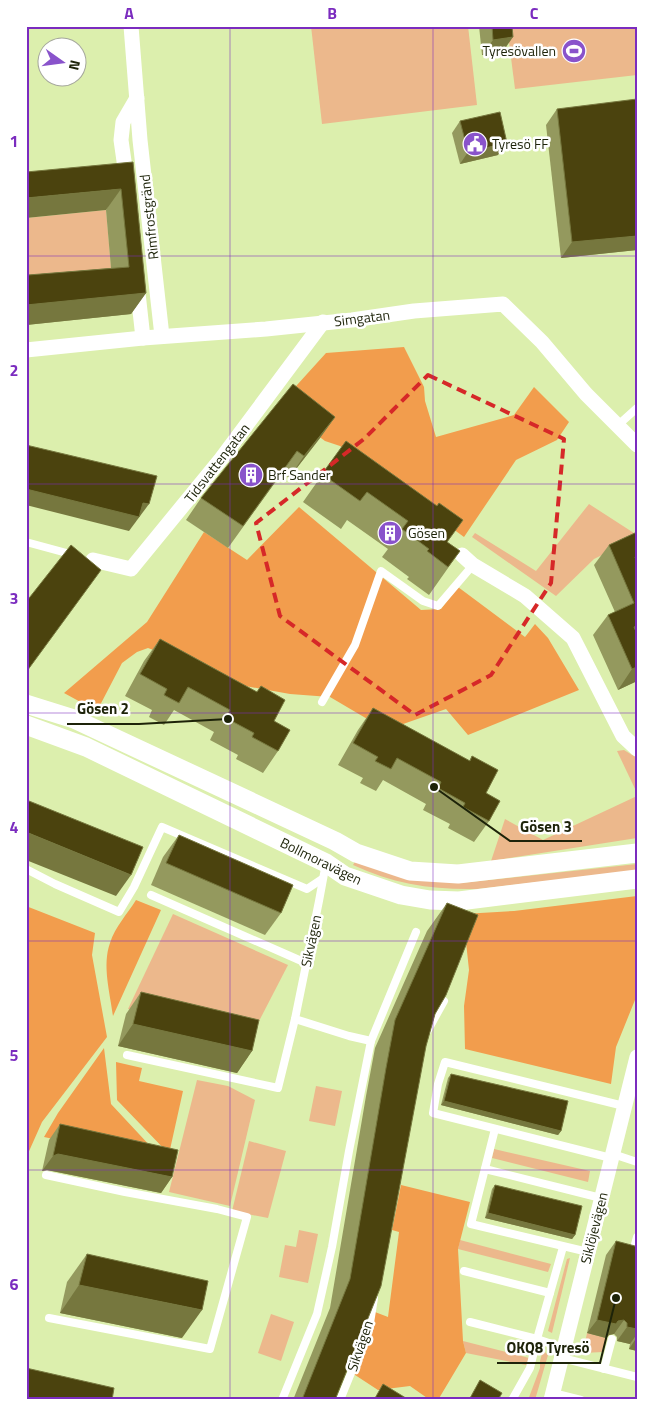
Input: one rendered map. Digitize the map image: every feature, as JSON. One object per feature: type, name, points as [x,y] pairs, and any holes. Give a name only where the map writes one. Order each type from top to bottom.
[{"type":"street","name":"Rimfrostgränd","points":[[131,26],[162,336]]},
{"type":"street","name":"Rimfrostgränd","points":[[129,197],[121,140],[124,122],[137,98]]},
{"type":"street","points":[[108,171],[126,169]]},
{"type":"street","name":"Rimfrostgränd","points":[[136,272],[143,338]]},
{"type":"street","name":"Simgatan","points":[[26,350],[162,336],[266,329],[414,311],[503,304],[542,342],[586,394],[637,445]]},
{"type":"street","name":"Tidsvattengatan","points":[[93,560],[130,569],[222,459],[323,322]]},
{"type":"street","points":[[463,556],[525,596],[574,638],[623,736],[637,749]]},
{"type":"street","name":"Bollmoravägen","points":[[26,704],[74,718],[335,841],[356,853],[410,871],[458,874],[637,852]]},
{"type":"street","name":"Bollmoravägen","points":[[26,726],[86,747],[324,871],[401,895],[430,900],[459,901],[637,879]]},
{"type":"street","points":[[324,871],[335,841]]},
{"type":"street","name":"Siklöjevägen","points":[[552,1396],[612,1156],[629,1101],[637,1057]]},
{"type":"lane","points":[[617,426],[637,408]]},
{"type":"lane","points":[[26,542],[93,560]]},
{"type":"lane","points":[[322,702],[354,645],[381,571],[423,601],[438,606],[463,556]]},
{"type":"lane","points":[[26,869],[119,912],[134,887],[162,828],[307,889],[324,871]]},
{"type":"lane","name":"Sikvägen","points":[[127,1054],[278,1088],[295,1019],[324,871]]},
{"type":"lane","points":[[151,895],[306,963]]},
{"type":"lane","points":[[282,1400],[317,1314],[372,1041],[416,932]]},
{"type":"lane","points":[[425,1036],[444,1001]]},
{"type":"lane","points":[[295,1019],[349,1036],[372,1041]]},
{"type":"lane","points":[[629,1101],[445,1062],[438,1084],[433,1113],[637,1162]]},
{"type":"lane","points":[[495,1129],[471,1224],[588,1252]]},
{"type":"lane","points":[[485,1169],[602,1198]]},
{"type":"lane","points":[[46,1175],[217,1209],[247,1217],[210,1349],[49,1318]]},
{"type":"lane","points":[[631,1261],[636,1240]]},
{"type":"lane","points":[[512,1400],[530,1368],[563,1247]]},
{"type":"lane","points":[[464,1271],[550,1293]]},
{"type":"lane","name":"Sikvägen","points":[[340,1400],[369,1329],[375,1290]]},
{"type":"lane","points":[[470,1322],[537,1339],[563,1353],[604,1369],[637,1377]]},
{"type":"lane","points":[[604,1369],[612,1339]]},
{"type":"lane","points":[[552,1396],[581,1400]]},
{"type":"highlighted area","points":[[428,375],[564,439],[551,583],[491,675],[415,715],[280,616],[256,523],[364,439]]},
{"type":"shaded area","points":[[311,26],[468,26],[477,105],[322,124]]},
{"type":"shaded area","name":"Tyresövallen","points":[[507,26],[637,26],[637,75],[515,89]]},
{"type":"shaded area","points":[[106,210],[113,289],[26,296],[26,218]]},
{"type":"shaded area","points":[[404,347],[424,387],[425,401],[436,437],[514,415],[534,387],[569,422],[557,440],[516,460],[464,537],[340,446],[325,441],[278,406],[326,353]]},
{"type":"shaded area","points":[[589,504],[637,535],[637,538],[594,559],[556,596],[472,537],[475,533],[536,571]]},
{"type":"shaded area","points":[[299,507],[421,610],[441,609],[458,587],[525,637],[535,624],[548,638],[579,690],[468,735],[446,709],[386,730],[330,697],[290,694],[234,684],[148,648],[137,652],[122,663],[97,711],[64,693],[147,622],[204,532],[247,560]]},
{"type":"shaded area","points":[[624,750],[637,758],[637,793],[617,751]]},
{"type":"shaded area","points":[[637,796],[637,838],[491,861],[505,819],[543,840]]},
{"type":"shaded area","points":[[356,860],[461,883],[637,864],[637,871],[477,889],[461,889],[429,887],[383,877],[353,865]]},
{"type":"shaded area","points":[[637,896],[637,995],[616,1047],[611,1084],[465,1049],[464,1006],[469,970],[463,914],[514,911]]},
{"type":"shaded area","points":[[136,900],[161,910],[113,1016],[107,979],[108,952],[115,931]]},
{"type":"shaded area","points":[[26,906],[95,933],[92,955],[107,1037],[42,1122],[26,1158]]},
{"type":"shaded area","points":[[173,914],[288,965],[257,1025],[243,1030],[128,1009]]},
{"type":"shaded area","points":[[104,1048],[111,1104],[166,1163],[44,1137],[58,1113]]},
{"type":"shaded area","points":[[116,1062],[142,1068],[139,1081],[183,1091],[169,1154],[117,1100]]},
{"type":"shaded area","points":[[197,1080],[228,1086],[255,1100],[230,1206],[169,1192]]},
{"type":"shaded area","points":[[316,1086],[342,1091],[335,1126],[309,1121]]},
{"type":"shaded area","points":[[249,1141],[286,1151],[268,1218],[232,1211]]},
{"type":"shaded area","points":[[494,1149],[590,1171],[588,1182],[492,1158]]},
{"type":"shaded area","points":[[401,1185],[470,1202],[458,1249],[463,1341],[466,1353],[438,1400],[430,1400],[410,1386],[378,1390],[352,1373],[375,1312],[388,1317],[399,1232],[392,1230]]},
{"type":"shaded area","points":[[299,1230],[318,1234],[308,1283],[279,1277],[285,1245],[296,1247]]},
{"type":"shaded area","points":[[460,1240],[551,1264],[548,1272],[458,1249]]},
{"type":"shaded area","points":[[570,1258],[552,1333],[548,1331],[567,1259]]},
{"type":"shaded area","points":[[271,1314],[294,1322],[281,1361],[258,1353]]},
{"type":"shaded area","points":[[587,1333],[607,1338],[603,1352],[583,1353]]},
{"type":"shaded area","points":[[463,1341],[529,1358],[526,1365],[466,1353]]},
{"type":"shaded area","points":[[543,1350],[548,1355],[535,1400],[528,1400],[540,1368]]},
{"type":"building","points":[[492,26],[512,26],[513,37],[493,40]]},
{"type":"building","points":[[637,99],[637,236],[572,242],[557,109]]},
{"type":"building","points":[[500,112],[507,143],[468,152],[460,121]]},
{"type":"building","points":[[133,162],[146,293],[26,305],[26,262],[28,275],[129,267],[121,189],[26,198],[26,172]]},
{"type":"building","name":"Brf Sander","points":[[293,384],[335,417],[304,456],[297,451],[243,526],[201,498]]},
{"type":"building","points":[[346,441],[437,506],[439,503],[463,520],[447,542],[460,551],[448,567],[427,551],[429,549],[402,529],[408,521],[367,492],[360,501],[322,474]]},
{"type":"building","points":[[26,445],[157,476],[149,504],[143,503],[139,517],[26,489]]},
{"type":"building","points":[[637,532],[637,556],[635,557],[637,562],[637,626],[634,627],[637,634],[637,667],[632,669],[608,615],[634,603],[609,545]]},
{"type":"building","points":[[71,545],[101,570],[26,671],[26,602]]},
{"type":"building","points":[[160,639],[257,692],[261,686],[285,700],[274,721],[290,730],[278,751],[252,737],[254,733],[226,718],[230,710],[188,687],[179,703],[164,695],[167,689],[140,674]]},
{"type":"building","points":[[373,708],[470,761],[472,756],[498,770],[486,793],[500,801],[489,821],[463,807],[465,803],[438,788],[441,782],[397,758],[391,769],[375,761],[378,757],[353,743]]},
{"type":"building","points":[[29,801],[143,847],[131,875],[26,832],[26,807]]},
{"type":"building","points":[[179,835],[293,885],[281,913],[166,863]]},
{"type":"building","points":[[447,903],[478,915],[446,995],[435,1014],[426,1046],[381,1286],[335,1400],[311,1400],[303,1397],[350,1279],[395,1020]]},
{"type":"building","points":[[141,992],[259,1020],[252,1051],[133,1024]]},
{"type":"building","points":[[451,1074],[568,1101],[561,1131],[444,1101]]},
{"type":"building","points":[[60,1124],[178,1150],[172,1177],[58,1154],[53,1156]]},
{"type":"building","points":[[495,1185],[582,1206],[575,1235],[488,1213]]},
{"type":"building","points":[[616,1241],[635,1246],[637,1250],[637,1329],[627,1327],[627,1323],[624,1320],[618,1321],[616,1324],[597,1320]]},
{"type":"building","points":[[87,1254],[208,1281],[202,1310],[79,1285]]},
{"type":"building","points":[[26,1368],[114,1388],[112,1400],[26,1400]]},
{"type":"building","points":[[480,1380],[502,1393],[498,1400],[469,1400]]},
{"type":"building","points":[[383,1384],[409,1400],[374,1400]]},
{"type":"place","name":"Tyresövallen","points":[[574,51]]},
{"type":"place","name":"Tyresö FF","points":[[475,144]]},
{"type":"place","name":"Brf Sander","points":[[251,475]]},
{"type":"place","name":"Gösen","points":[[390,533]]},
{"type":"place","name":"Gösen 2","points":[[228,719]]},
{"type":"place","name":"Gösen 3","points":[[434,787]]},
{"type":"place","name":"OKQ8 Tyresö","points":[[616,1298]]}]
